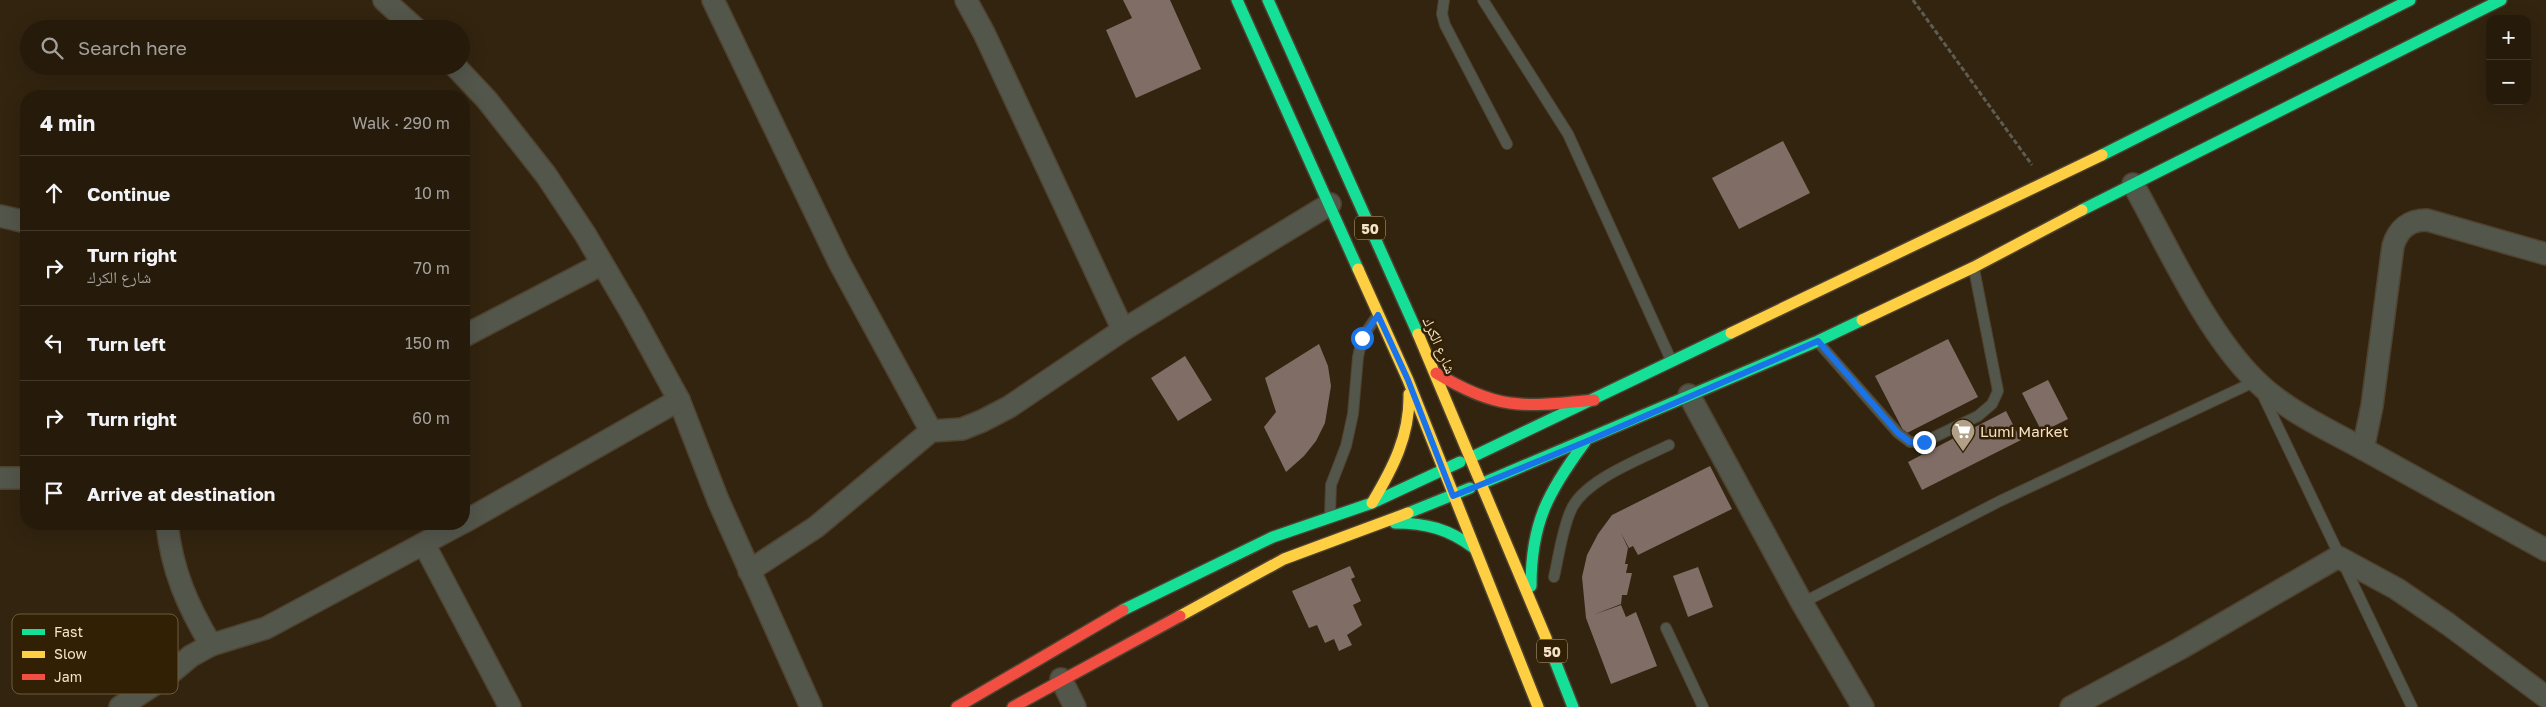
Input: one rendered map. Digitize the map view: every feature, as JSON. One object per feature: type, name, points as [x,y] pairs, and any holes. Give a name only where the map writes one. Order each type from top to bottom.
[{"type":"main road","name":"50","points":[[1238,0],[1408,380],[1538,707]]},
{"type":"main road","name":"شارع الكرك","points":[[1268,0],[1436,373],[1531,595],[1573,707]]},
{"type":"main road","points":[[957,707],[1106,618],[1273,537],[1372,504],[1594,400],[1671,361],[2118,147],[2410,0]]},
{"type":"main road","points":[[1013,707],[1061,679],[1284,559],[1453,496],[1585,442],[1689,395],[1818,341],[1974,268],[2133,184],[2501,0]]},
{"type":"main road","points":[[1436,373],[1484,399],[1504,403],[1529,405],[1594,400]]},
{"type":"main road","points":[[1372,504],[1398,455],[1409,424],[1408,380]]},
{"type":"main road","points":[[1531,595],[1532,546],[1537,524],[1559,504],[1562,472],[1585,442]]},
{"type":"main road","points":[[1386,522],[1432,524],[1458,535],[1474,548]]},
{"type":"street","points":[[713,0],[839,262],[931,431]]},
{"type":"street","points":[[966,0],[984,33],[1123,330]]},
{"type":"street","points":[[395,3],[409,20]]},
{"type":"street","points":[[463,75],[522,142],[585,234],[679,400],[749,571],[811,707]]},
{"type":"street","points":[[2133,184],[2198,302],[2229,350],[2256,381],[2292,409],[2546,550]]},
{"type":"street","points":[[749,571],[816,527],[931,431],[962,428],[982,421],[1009,407],[1123,330],[1330,204]]},
{"type":"street","points":[[0,216],[20,221]]},
{"type":"street","points":[[2363,449],[2372,406],[2393,246],[2396,236],[2402,229],[2409,223],[2427,220],[2546,254]]},
{"type":"street","points":[[470,333],[602,264]]},
{"type":"street","points":[[1689,395],[1802,602],[1863,707]]},
{"type":"street","points":[[470,519],[679,400]]},
{"type":"street","points":[[0,478],[20,478]]},
{"type":"street","points":[[168,530],[173,565],[196,620],[211,645]]},
{"type":"street","points":[[178,667],[191,656],[211,645],[266,628],[449,530]]},
{"type":"street","points":[[424,544],[510,707]]},
{"type":"street","points":[[2071,707],[2181,648],[2338,557],[2397,589],[2448,624],[2546,697]]},
{"type":"street","points":[[1061,679],[1075,707]]},
{"type":"street","points":[[120,707],[140,694]]},
{"type":"lane","points":[[1444,0],[1442,14],[1445,25],[1507,144]]},
{"type":"lane","points":[[1483,0],[1568,134],[1671,361]]},
{"type":"lane","points":[[1818,341],[1898,433],[1910,442],[1924,442],[1978,416],[1992,404],[1998,391],[1974,268]]},
{"type":"lane","points":[[1330,518],[1331,485],[1346,446],[1353,414],[1358,357],[1362,338],[1378,315]]},
{"type":"lane","points":[[1802,602],[2000,501],[2256,381],[2338,557],[2412,707]]},
{"type":"lane","points":[[1554,577],[1559,504],[1604,477],[1669,445]]},
{"type":"lane","points":[[1666,628],[1703,707]]},
{"type":"path","points":[[1913,0],[2044,182]]},
{"type":"building","points":[[1123,0],[1170,0],[1201,69],[1136,98],[1106,30],[1132,18]]},
{"type":"building","points":[[1783,141],[1810,193],[1739,229],[1712,178]]},
{"type":"building","points":[[1948,339],[1978,397],[1905,434],[1875,376]]},
{"type":"building","points":[[1319,344],[1328,366],[1331,386],[1325,423],[1316,441],[1304,456],[1286,472],[1264,427],[1276,412],[1265,378]]},
{"type":"building","points":[[1185,356],[1212,400],[1178,421],[1151,378]]},
{"type":"building","points":[[2048,380],[2068,419],[2042,432],[2022,393]]},
{"type":"building","points":[[2006,411],[2021,440],[1922,490],[1908,462]]},
{"type":"building","points":[[1710,466],[1732,509],[1638,555],[1633,546],[1629,548],[1621,533],[1628,548],[1625,564],[1628,564],[1626,573],[1632,573],[1627,595],[1622,595],[1621,604],[1593,615],[1621,605],[1626,617],[1636,612],[1657,666],[1611,684],[1586,618],[1582,577],[1587,555],[1598,534],[1612,515]]},
{"type":"building","points":[[1350,566],[1355,577],[1351,579],[1361,601],[1353,605],[1362,625],[1347,635],[1352,645],[1339,651],[1334,639],[1325,643],[1317,625],[1309,628],[1292,591]]},
{"type":"building","points":[[1698,567],[1713,607],[1688,617],[1673,576]]},
{"type":"traffic: fast","points":[[1237,0],[1358,269]]},
{"type":"traffic: fast","points":[[1268,0],[1418,334]]},
{"type":"traffic: fast","points":[[2102,155],[2410,0]]},
{"type":"traffic: fast","points":[[2082,210],[2501,0]]},
{"type":"traffic: fast","points":[[1483,483],[1818,341],[1862,320]]},
{"type":"traffic: fast","points":[[1472,457],[1731,333]]},
{"type":"traffic: fast","points":[[1531,586],[1534,544],[1544,509],[1561,477],[1585,442]]},
{"type":"traffic: fast","points":[[1123,610],[1273,537],[1372,503],[1460,462]]},
{"type":"traffic: fast","points":[[1408,513],[1470,488]]},
{"type":"traffic: fast","points":[[1395,523],[1417,524],[1437,528],[1465,541],[1474,548]]},
{"type":"traffic: fast","points":[[1546,638],[1573,707]]},
{"type":"traffic: slow","points":[[1731,333],[2102,155]]},
{"type":"traffic: slow","points":[[1862,320],[1974,267],[2082,210]]},
{"type":"traffic: slow","points":[[1358,269],[1408,380],[1538,707]]},
{"type":"traffic: slow","points":[[1418,334],[1546,638]]},
{"type":"traffic: slow","points":[[1372,503],[1399,451],[1407,423],[1409,394]]},
{"type":"traffic: slow","points":[[1180,616],[1284,559],[1408,513]]},
{"type":"traffic: jam","points":[[1436,373],[1477,394],[1512,403],[1529,405],[1594,400]]},
{"type":"traffic: jam","points":[[957,707],[1123,610]]},
{"type":"traffic: jam","points":[[1013,707],[1180,616]]},
{"type":"place","name":"Lumi Market","points":[[1963,452]]},
{"type":"route","points":[[1362,338],[1378,315],[1408,380],[1453,496],[1585,442],[1689,395],[1818,341],[1898,433],[1910,442],[1916,444],[1924,442]]}]
